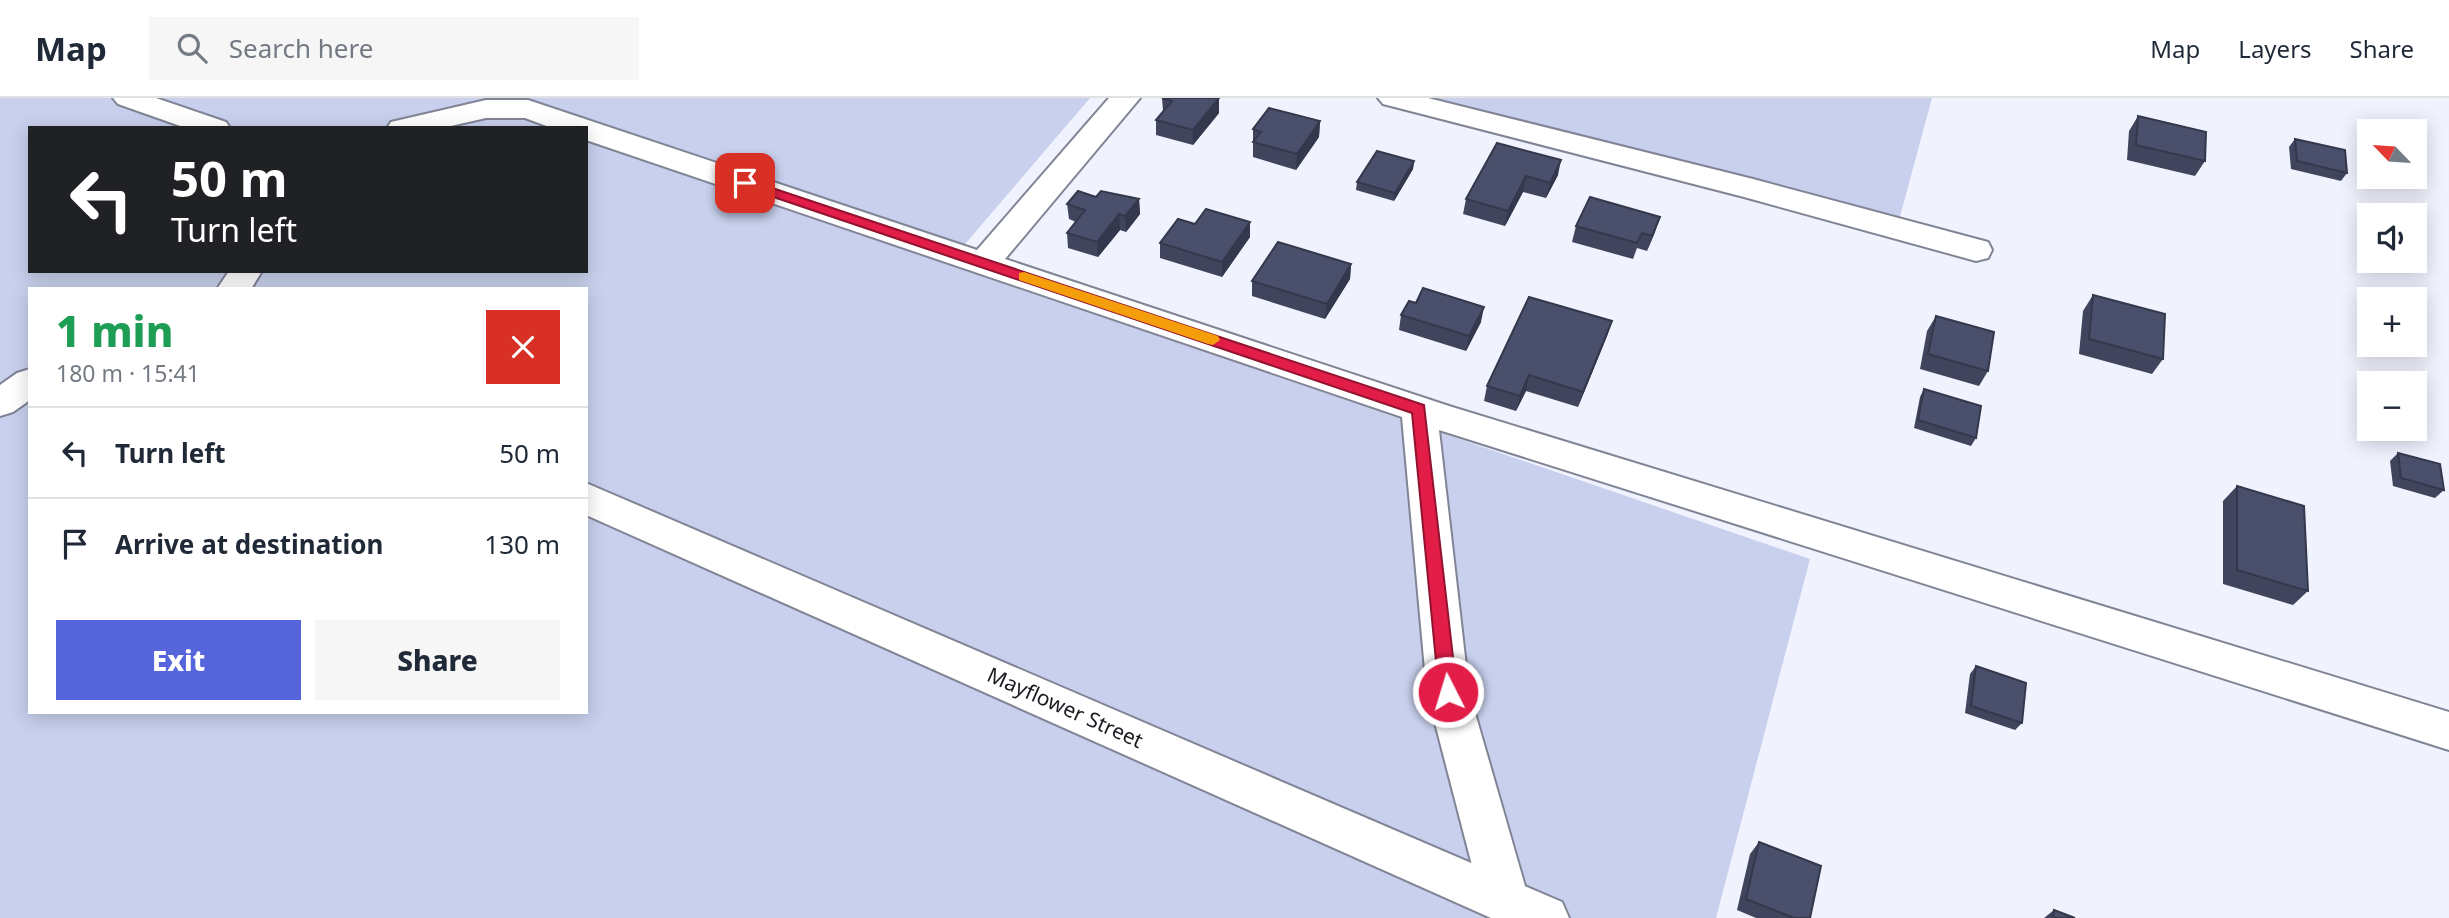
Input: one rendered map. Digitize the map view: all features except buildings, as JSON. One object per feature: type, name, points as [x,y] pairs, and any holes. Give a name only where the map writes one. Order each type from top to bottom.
[{"type":"street","points":[[128,98],[209,126]]},
{"type":"street","points":[[984,263],[1125,98]]},
{"type":"street","points":[[1393,98],[1753,189],[1976,250]]},
{"type":"street","points":[[411,126],[486,109],[528,109],[575,126]]},
{"type":"street","points":[[588,131],[1419,409],[2449,731]]},
{"type":"street","points":[[0,403],[28,383]]},
{"type":"street","points":[[1419,409],[1448,692],[1505,900]]},
{"type":"street","name":"Mayflower Street","points":[[588,499],[1545,918]]},
{"type":"shaded area","points":[[0,98],[1090,98],[948,264],[1810,559],[1716,918],[0,918]]},
{"type":"shaded area","points":[[1388,98],[1932,98],[1898,224]]},
{"type":"slow traffic","points":[[1024,277],[1213,340]]},
{"type":"route","points":[[745,183],[1419,409],[1439,583],[1448,692]]}]
